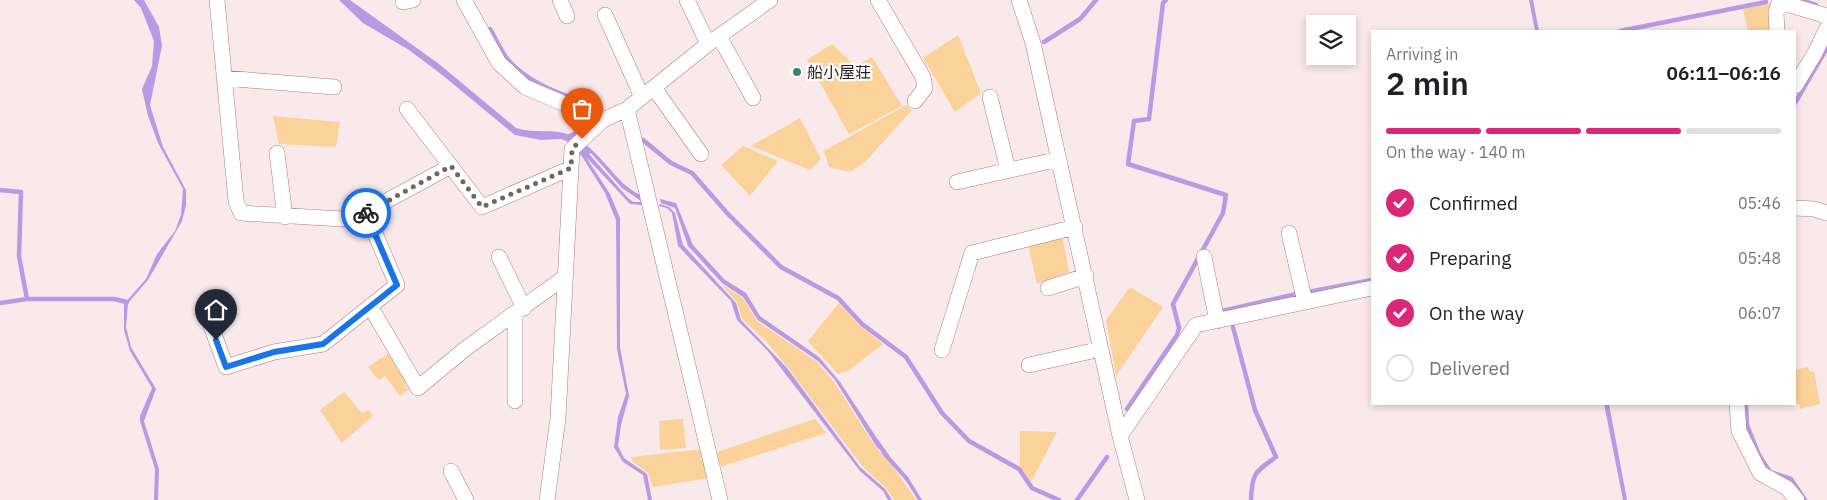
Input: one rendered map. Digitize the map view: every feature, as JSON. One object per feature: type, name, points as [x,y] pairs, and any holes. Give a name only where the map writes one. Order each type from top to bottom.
[{"type":"street","points":[[217,0],[236,201],[241,214],[342,219],[366,212],[451,166]]},
{"type":"street","points":[[464,0],[500,63],[524,87],[603,120]]},
{"type":"street","points":[[560,0],[567,16]]},
{"type":"street","points":[[687,0],[753,98]]},
{"type":"street","points":[[547,500],[558,418],[572,149],[603,120],[627,109],[714,40],[770,0]]},
{"type":"street","points":[[878,0],[923,77],[925,88],[915,101]]},
{"type":"street","points":[[1019,0],[1033,42],[1120,436],[1137,500]]},
{"type":"street","points":[[1777,30],[1776,13],[1780,1],[1827,16]]},
{"type":"street","points":[[605,15],[648,92],[701,154]]},
{"type":"street","points":[[1796,84],[1815,53],[1827,28]]},
{"type":"street","points":[[224,78],[334,87]]},
{"type":"street","points":[[990,97],[1008,170]]},
{"type":"street","points":[[407,109],[482,207],[571,168]]},
{"type":"street","points":[[627,109],[720,500]]},
{"type":"street","points":[[278,153],[285,217]]},
{"type":"street","points":[[957,182],[1059,159]]},
{"type":"street","points":[[1796,208],[1814,208],[1827,213]]},
{"type":"street","points":[[211,326],[226,367],[284,350],[323,344],[397,285],[366,212]]},
{"type":"street","points":[[942,350],[972,253],[1075,227]]},
{"type":"street","points":[[1289,233],[1305,302]]},
{"type":"street","points":[[499,257],[520,312],[515,401]]},
{"type":"street","points":[[1204,257],[1217,321]]},
{"type":"street","points":[[1048,288],[1086,276]]},
{"type":"street","points":[[370,306],[418,388],[465,349],[520,312],[565,277]]},
{"type":"street","points":[[1120,436],[1196,326],[1371,288]]},
{"type":"street","points":[[1029,365],[1101,348]]},
{"type":"street","points":[[1737,405],[1739,431],[1760,473],[1787,488],[1797,500]]},
{"type":"street","points":[[451,471],[466,500]]},
{"type":"shaded area","points":[[134,0],[144,0],[159,27],[162,46],[150,105],[163,147],[186,190],[186,205],[182,221],[148,280],[128,303],[126,327],[131,347],[156,389],[144,421],[159,469],[158,500],[154,500],[155,469],[140,421],[140,416],[152,388],[130,351],[124,330],[124,304],[146,279],[157,254],[175,231],[181,215],[183,189],[158,143],[148,116],[142,89],[152,66],[154,41],[141,8]]},
{"type":"shaded area","points":[[339,0],[350,0],[439,64],[516,128],[530,131],[564,133],[578,139],[593,151],[626,186],[643,197],[641,201],[622,188],[591,153],[589,154],[628,198],[633,202],[642,202],[642,205],[630,204],[586,157],[610,194],[620,218],[620,347],[629,396],[621,425],[618,446],[624,458],[647,474],[652,500],[648,500],[643,475],[623,462],[614,447],[618,417],[626,394],[617,349],[616,220],[605,193],[571,143],[561,139],[541,140],[515,135],[409,50],[363,23]]},
{"type":"shaded area","points":[[1529,0],[1533,0],[1539,30],[1535,30]]},
{"type":"shaded area","points":[[1771,3],[1769,30],[1748,30],[1743,9]]},
{"type":"shaded area","points":[[958,35],[981,93],[955,112],[923,58]]},
{"type":"shaded area","points":[[832,44],[855,66],[872,57],[902,106],[849,134],[807,60]]},
{"type":"shaded area","points":[[906,105],[912,110],[865,162],[850,172],[829,167],[824,151]]},
{"type":"shaded area","points":[[273,116],[340,122],[336,147],[279,144]]},
{"type":"shaded area","points":[[800,118],[821,159],[810,170],[751,146]]},
{"type":"shaded area","points":[[743,146],[778,161],[750,196],[721,165]]},
{"type":"shaded area","points":[[660,199],[676,203],[693,245],[724,279],[746,293],[760,316],[819,357],[840,382],[882,446],[878,449],[835,380],[818,361],[758,320],[743,297],[722,283],[688,246],[675,208],[661,203]]},
{"type":"shaded area","points":[[660,204],[669,207],[675,213],[683,245],[736,303],[741,320],[787,368],[860,467],[885,489],[892,500],[888,500],[883,491],[860,471],[767,350],[737,320],[731,301],[678,246],[672,213],[667,208],[659,206]]},
{"type":"shaded area","points":[[1062,235],[1069,272],[1037,284],[1028,244]]},
{"type":"shaded area","points":[[721,284],[743,298],[757,321],[817,362],[834,382],[877,449],[892,465],[916,500],[894,500],[886,488],[862,466],[789,369],[766,341],[742,319],[737,302]]},
{"type":"shaded area","points":[[1130,287],[1163,307],[1116,376],[1106,320]]},
{"type":"shaded area","points":[[839,303],[858,324],[883,344],[848,371],[838,374],[808,341]]},
{"type":"shaded area","points":[[392,351],[408,390],[400,396],[385,376],[378,380],[368,367]]},
{"type":"shaded area","points":[[1808,367],[1810,372],[1814,371],[1820,404],[1800,409],[1799,404],[1796,404],[1796,370]]},
{"type":"shaded area","points":[[344,392],[362,413],[369,410],[373,416],[342,443],[320,410]]},
{"type":"shaded area","points":[[1604,405],[1609,405],[1627,500],[1623,500]]},
{"type":"shaded area","points":[[683,419],[686,448],[660,450],[659,421]]},
{"type":"shaded area","points":[[815,419],[826,433],[721,467],[717,452]]},
{"type":"shaded area","points":[[1020,431],[1057,432],[1031,482],[1020,467]]},
{"type":"shaded area","points":[[703,449],[710,478],[653,487],[648,473],[633,462],[631,457]]},
{"type":"shaded area","points":[[885,451],[908,477],[922,500],[918,500],[906,481],[882,454]]},
{"type":"waterway","points":[[1044,42],[1080,19],[1096,0]]},
{"type":"waterway","points":[[1127,409],[1177,335],[1179,328],[1173,304],[1223,213],[1226,195],[1128,164],[1134,121],[1149,119],[1163,3],[1166,0]]},
{"type":"waterway","points":[[1801,0],[1816,5]]},
{"type":"waterway","points":[[1625,30],[1766,2]]},
{"type":"waterway","points":[[490,29],[508,60],[528,77],[551,90],[601,109]]},
{"type":"waterway","points":[[1796,101],[1827,48]]},
{"type":"waterway","points":[[568,137],[587,127]]},
{"type":"waterway","points":[[643,140],[671,163],[692,173],[728,214],[781,267],[838,298],[862,324],[906,357],[942,413],[969,441],[1019,469],[1032,488],[1059,500]]},
{"type":"waterway","points":[[0,190],[21,192],[19,256],[27,299],[0,303]]},
{"type":"waterway","points":[[1222,311],[1371,280]]},
{"type":"waterway","points":[[27,299],[114,299],[127,302]]},
{"type":"waterway","points":[[1233,327],[1255,410],[1276,457],[1263,466],[1256,474],[1252,484],[1251,500]]},
{"type":"waterway","points":[[1746,405],[1747,425],[1759,455],[1770,472],[1791,479],[1805,500]]},
{"type":"waterway","points":[[877,442],[887,456]]},
{"type":"waterway","points":[[1077,500],[1107,457]]},
{"type":"way so far","points":[[366,213],[451,166],[482,207],[571,168],[572,149],[582,139]]},
{"type":"place","name":"船小屋荘","points":[[797,72]]},
{"type":"route","points":[[216,340],[226,367],[274,352],[323,344],[397,285],[366,213]]}]
